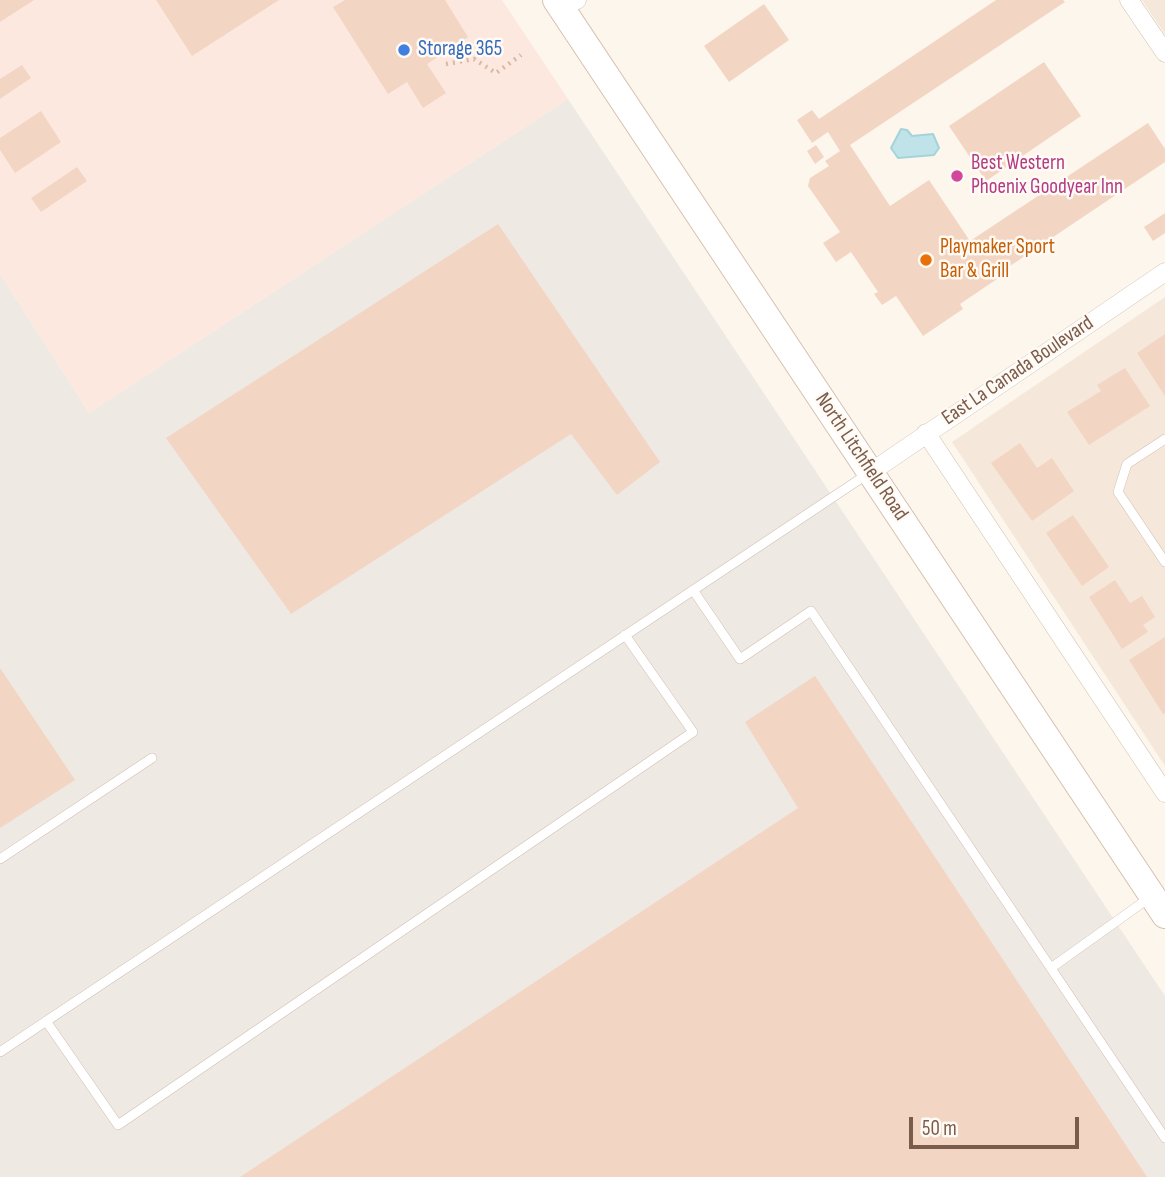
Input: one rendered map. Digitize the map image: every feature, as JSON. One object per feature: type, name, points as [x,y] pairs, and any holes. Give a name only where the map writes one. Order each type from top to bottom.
[{"type":"main road","name":"North Litchfield Road","points":[[564,2],[1158,905]]},
{"type":"street","points":[[1129,0],[1165,53]]},
{"type":"street","name":"East La Canada Boulevard","points":[[871,472],[1165,272]]},
{"type":"street","points":[[926,433],[1165,793]]},
{"type":"lane","points":[[1165,439],[1127,464],[1118,492],[1165,562]]},
{"type":"lane","points":[[0,1052],[871,472]]},
{"type":"lane","points":[[693,590],[740,659],[811,611],[1165,1138]]},
{"type":"lane","points":[[46,1021],[118,1125],[693,732],[625,635]]},
{"type":"lane","points":[[0,859],[152,758]]},
{"type":"lane","points":[[1051,968],[1158,905]]},
{"type":"path","points":[[446,64],[474,59],[496,72],[521,55]]},
{"type":"shaded area","points":[[0,0],[502,0],[568,99],[89,413],[0,274]]},
{"type":"shaded area","points":[[1142,0],[1165,0],[1165,34]]},
{"type":"shaded area","points":[[568,99],[1165,996],[1165,1177],[0,1177],[0,274],[89,413]]},
{"type":"shaded area","points":[[1165,297],[1165,766],[952,442]]},
{"type":"water","points":[[901,129],[907,130],[912,136],[933,134],[939,148],[934,155],[898,158],[891,148]]},
{"type":"building","points":[[0,0],[34,0],[0,22]]},
{"type":"building","points":[[156,0],[279,0],[192,56]]},
{"type":"building","name":"Storage 365","points":[[345,0],[445,0],[468,37],[427,64],[446,93],[423,108],[407,82],[388,94],[333,7]]},
{"type":"building","points":[[996,0],[1065,2],[850,145],[890,206],[929,180],[970,241],[1148,123],[1165,149],[1165,162],[998,274],[1000,277],[960,304],[963,309],[923,336],[896,296],[882,305],[874,294],[878,292],[851,252],[836,262],[823,243],[840,232],[808,186],[810,178],[829,166],[825,161],[840,151],[828,132],[812,143],[797,120],[812,110],[819,119]]},
{"type":"building","points":[[764,4],[789,40],[729,82],[704,46]]},
{"type":"building","points":[[1044,62],[1081,116],[986,181],[949,126]]},
{"type":"building","points":[[22,65],[31,78],[0,99],[0,79]]},
{"type":"building","points":[[41,111],[61,142],[15,173],[0,150],[0,138]]},
{"type":"building","points":[[816,145],[824,157],[815,164],[807,151]]},
{"type":"building","points":[[77,167],[87,181],[41,212],[31,198]]},
{"type":"building","points":[[1165,213],[1165,233],[1153,241],[1144,227]]},
{"type":"building","points":[[498,224],[660,462],[617,495],[571,434],[291,614],[166,438]]},
{"type":"building","points":[[1165,334],[1165,396],[1137,353]]},
{"type":"building","points":[[1125,368],[1150,406],[1089,445],[1067,412],[1101,391],[1097,385]]},
{"type":"building","points":[[1020,443],[1037,468],[1052,458],[1074,491],[1032,521],[991,463]]},
{"type":"building","points":[[1073,515],[1109,567],[1082,586],[1046,533]]},
{"type":"building","points":[[1115,580],[1130,603],[1142,596],[1155,617],[1143,625],[1148,632],[1122,649],[1089,597]]},
{"type":"building","points":[[1165,637],[1165,713],[1163,714],[1129,660]]},
{"type":"building","points":[[0,668],[75,780],[0,828]]},
{"type":"building","points":[[815,676],[1147,1177],[240,1177],[798,808],[745,722]]},
{"type":"place","name":"Storage 365","points":[[404,50]]},
{"type":"place","name":"Best Western Phoenix Goodyear Inn","points":[[957,176]]},
{"type":"place","name":"Playmaker Sport Bar & Grill","points":[[926,260]]}]
